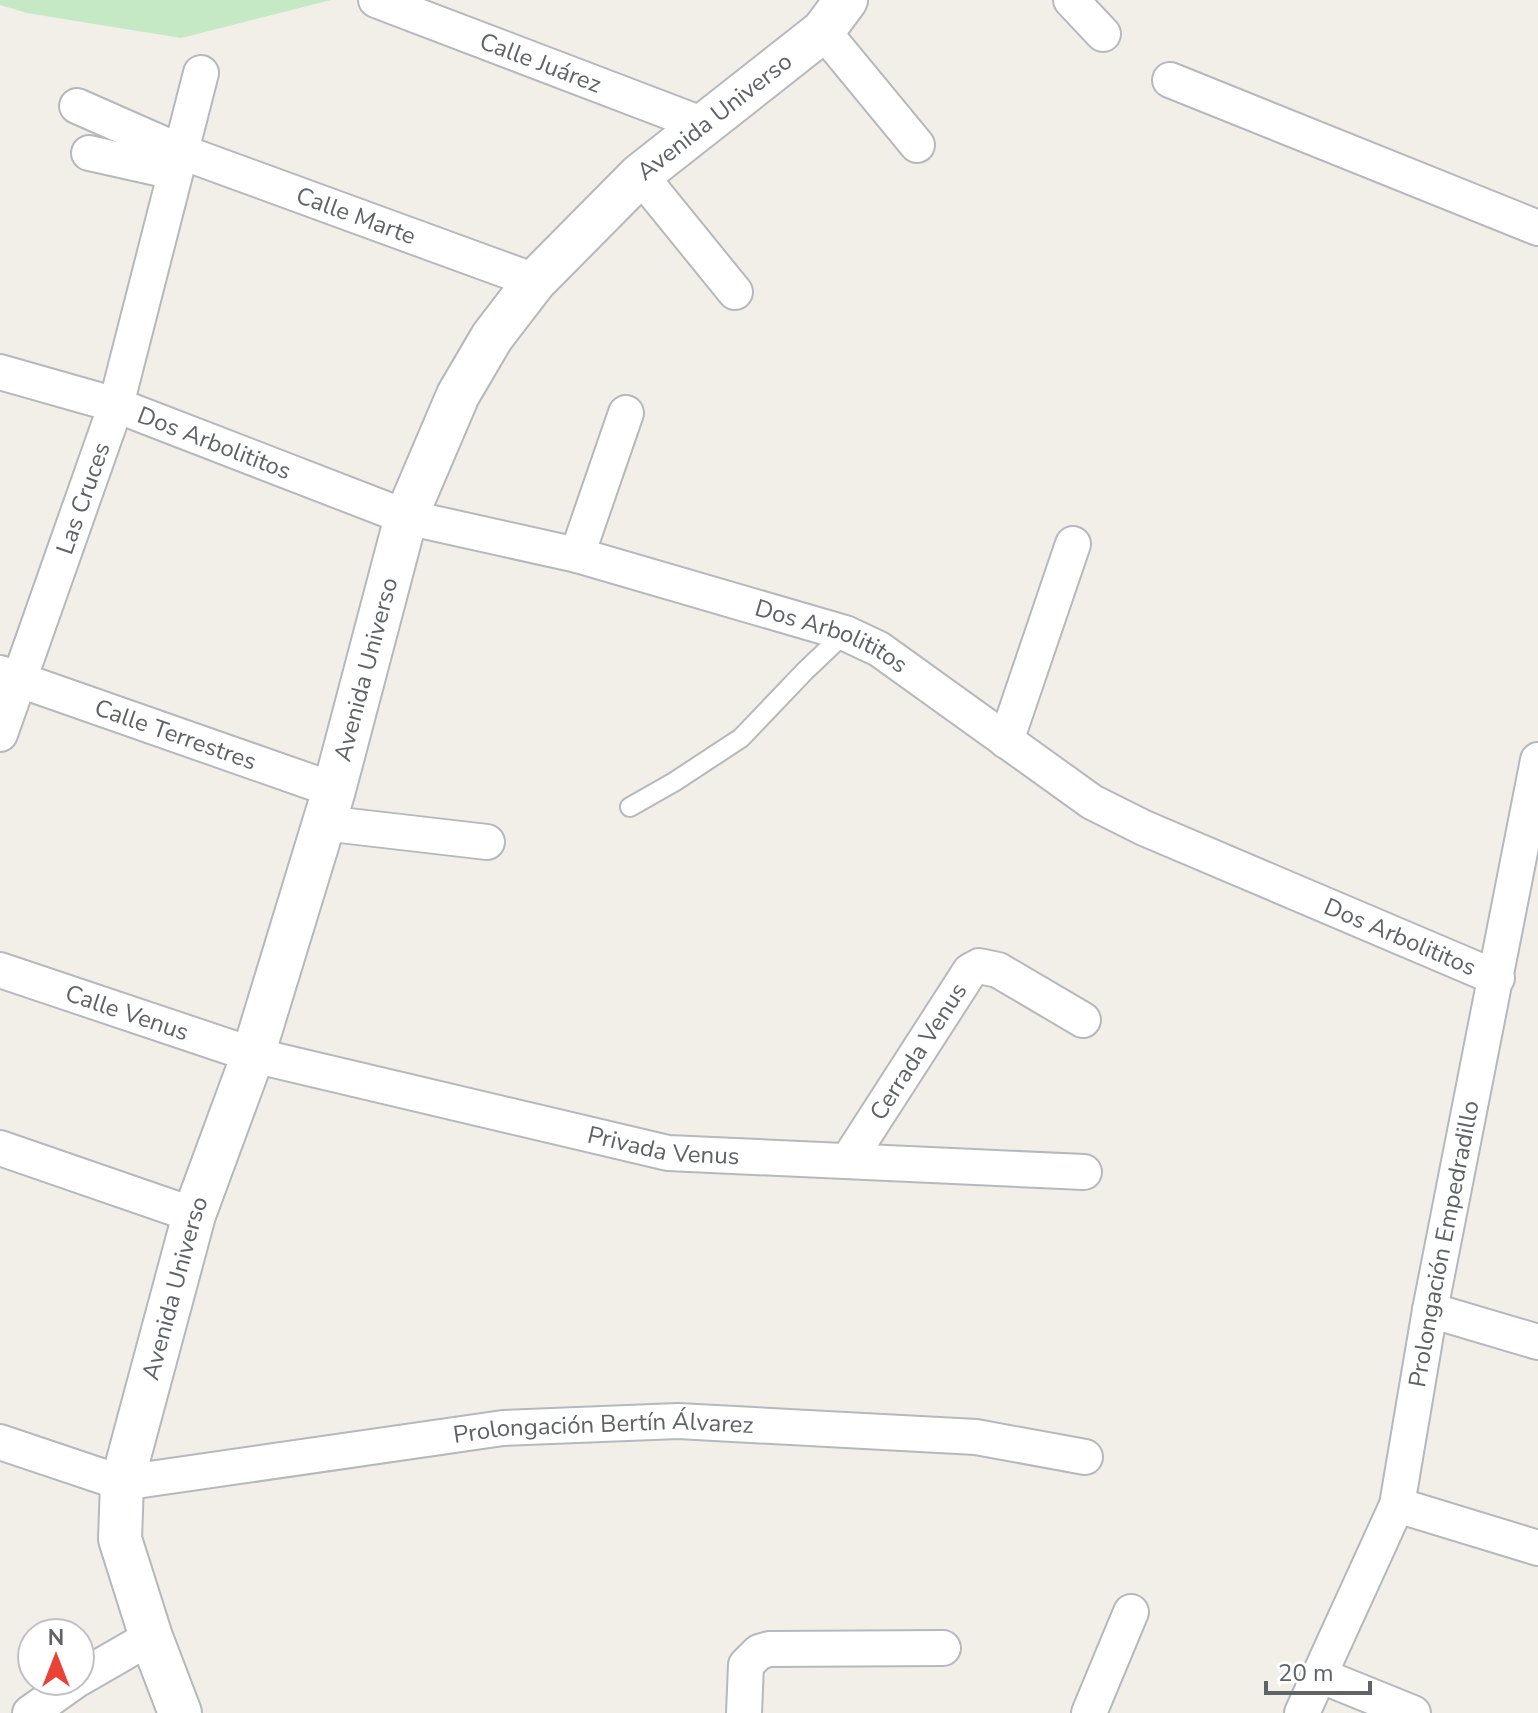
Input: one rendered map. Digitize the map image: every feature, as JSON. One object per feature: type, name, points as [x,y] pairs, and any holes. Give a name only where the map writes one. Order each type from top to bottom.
[{"type":"street","name":"Calle Juárez","points":[[376,0],[704,125]]},
{"type":"street","points":[[1071,0],[1103,34]]},
{"type":"street","name":"Avenida Universo","points":[[180,1713],[151,1637],[120,1539],[122,1483],[194,1215],[253,1055],[329,806],[406,517],[458,395],[492,337],[535,281],[640,175],[834,15]]},
{"type":"street","points":[[834,15],[917,145]]},
{"type":"street","name":"Las Cruces","points":[[0,734],[10,676],[116,405],[201,73]]},
{"type":"street","points":[[1170,80],[1538,228]]},
{"type":"street","points":[[77,106],[177,162]]},
{"type":"street","points":[[89,153],[177,162]]},
{"type":"street","name":"Calle Marte","points":[[177,162],[535,281]]},
{"type":"street","points":[[640,175],[735,292]]},
{"type":"street","name":"Dos Arbolititos","points":[[0,372],[116,405],[406,517],[577,555],[845,633],[879,649],[1092,802],[1144,828],[1497,978]]},
{"type":"street","points":[[577,555],[626,413]]},
{"type":"street","points":[[1006,741],[1073,544]]},
{"type":"street","name":"Calle Terrestres","points":[[10,676],[329,806],[487,842]]},
{"type":"street","name":"Prolongación Empedradillo","points":[[1302,1713],[1397,1505],[1430,1310],[1538,760]]},
{"type":"street","name":"Cerrada Venus","points":[[849,1159],[970,971],[979,966],[998,970],[1083,1020]]},
{"type":"street","name":"Calle Venus","points":[[0,970],[253,1055]]},
{"type":"street","name":"Privada Venus","points":[[253,1055],[668,1153],[1084,1172]]},
{"type":"street","points":[[0,1148],[194,1215]]},
{"type":"street","points":[[1430,1310],[1538,1342]]},
{"type":"street","name":"Prolongación Bertín Álvarez","points":[[122,1483],[503,1428],[678,1421],[976,1437],[1085,1457]]},
{"type":"street","points":[[0,1442],[122,1483]]},
{"type":"street","points":[[1397,1505],[1538,1548]]},
{"type":"street","points":[[1089,1713],[1131,1612]]},
{"type":"street","points":[[96,1669],[151,1637]]},
{"type":"street","points":[[744,1713],[746,1665],[759,1652],[769,1649],[943,1648]]},
{"type":"street","points":[[1319,1675],[1413,1713]]},
{"type":"street","points":[[30,1713],[52,1697]]},
{"type":"lane","points":[[630,807],[741,738],[845,633]]},
{"type":"green space","points":[[0,0],[331,0],[181,38],[27,13],[0,5]]}]
